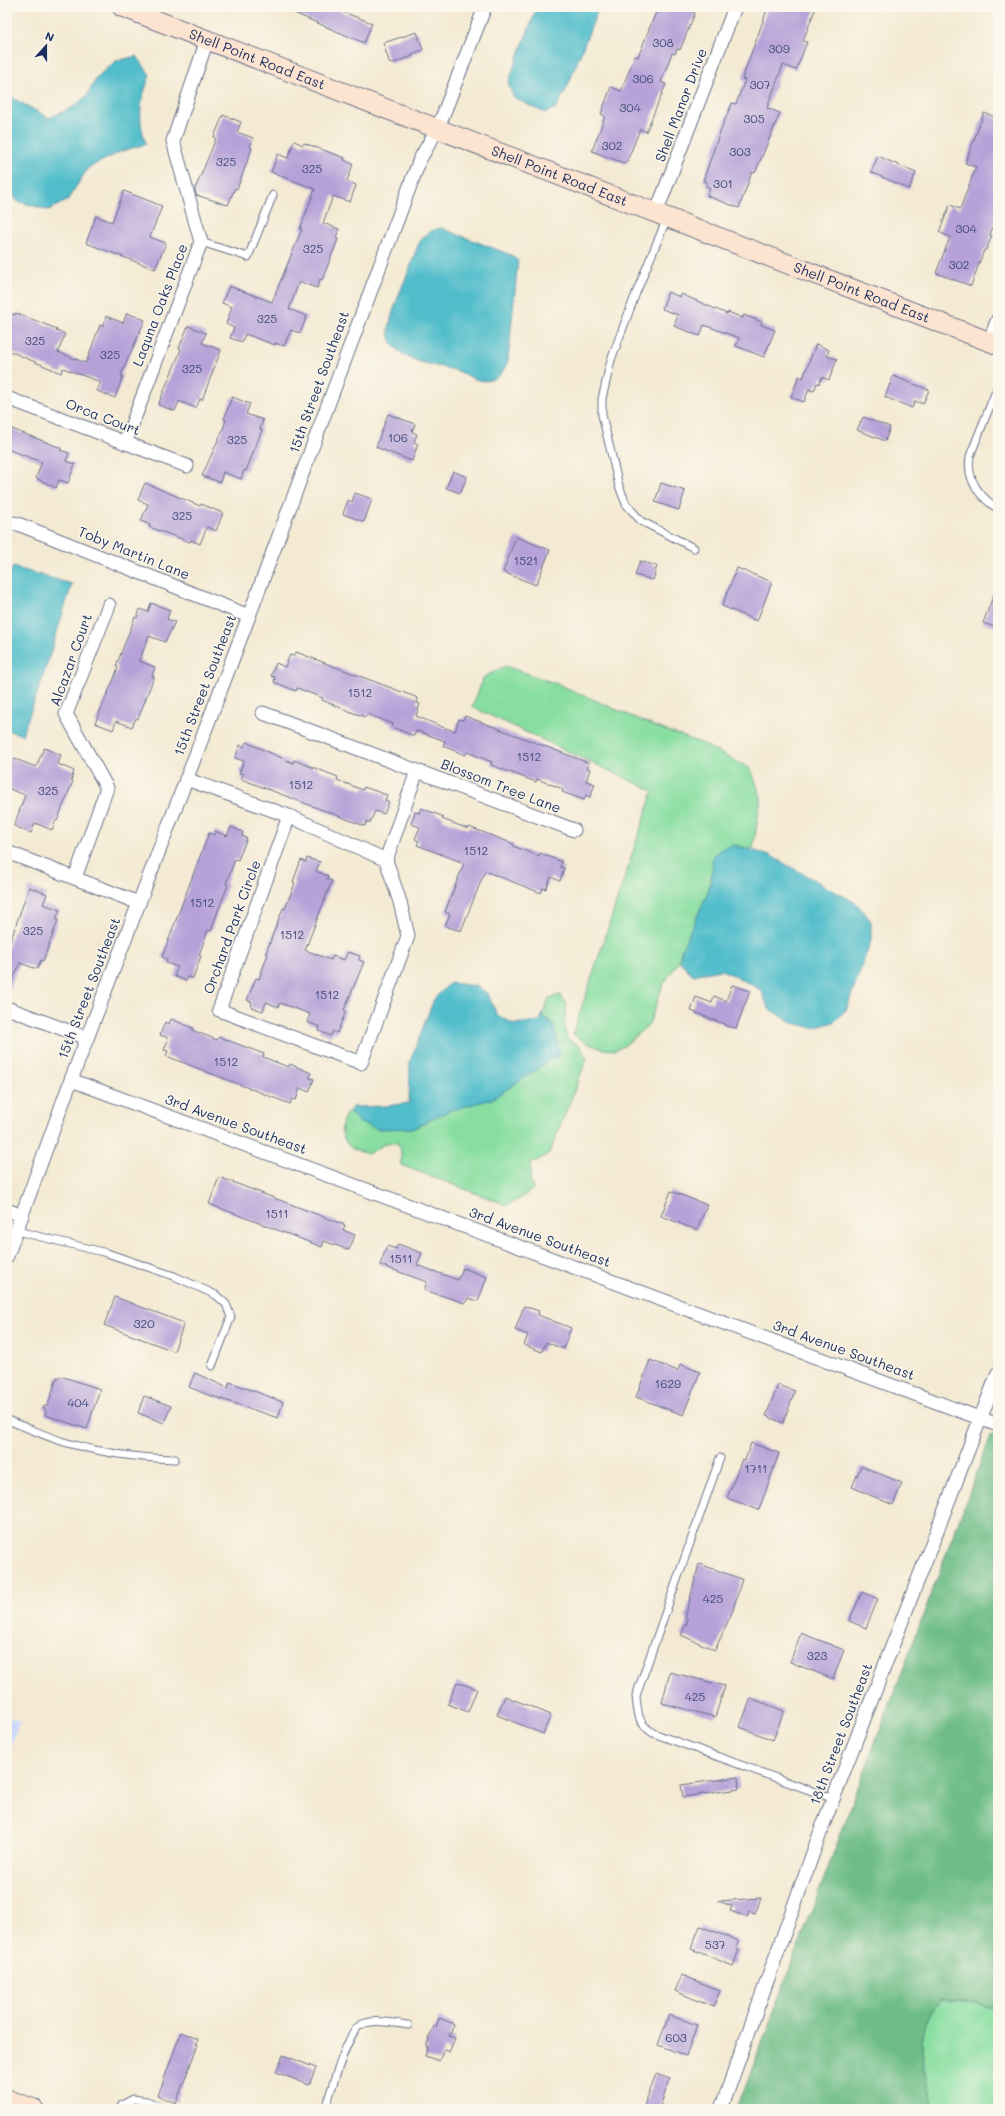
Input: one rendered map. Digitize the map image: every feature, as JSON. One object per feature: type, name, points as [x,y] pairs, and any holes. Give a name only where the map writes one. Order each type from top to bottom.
[{"type":"street","name":"Shell Point Road East","points":[[122,7],[994,344]]},
{"type":"street","name":"15th Street Southeast","points":[[7,1256],[71,1080],[249,616],[420,159],[438,128],[485,7]]},
{"type":"street","name":"Shell Manor Drive","points":[[662,215],[735,7]]},
{"type":"street","name":"Laquna Oaks Place","points":[[125,443],[201,242],[172,141],[207,40]]},
{"type":"street","points":[[994,344],[998,319]]},
{"type":"street","name":"Orca Court","points":[[7,398],[187,466]]},
{"type":"street","name":"Toby Martin Lane","points":[[7,522],[18,524],[249,616]]},
{"type":"street","name":"Alcazar Court","points":[[75,878],[107,788],[66,714],[109,604]]},
{"type":"street","name":"Blossom Tree Lane","points":[[263,713],[574,830]]},
{"type":"street","points":[[186,779],[289,816],[386,860],[417,771]]},
{"type":"street","name":"Orchard Park Circle","points":[[289,816],[219,1010],[361,1063],[408,936],[400,902],[386,860]]},
{"type":"street","points":[[7,852],[139,903]]},
{"type":"street","points":[[7,1008],[87,1038]]},
{"type":"street","name":"3rd Avenue Southeast","points":[[71,1080],[998,1424]]},
{"type":"street","points":[[7,1210],[22,1216]]},
{"type":"street","name":"18th Street Southeast","points":[[721,2109],[834,1799],[998,1373]]},
{"type":"street","points":[[7,2099],[34,2109]]},
{"type":"lane","points":[[201,242],[248,257],[273,195]]},
{"type":"lane","points":[[662,215],[636,293],[611,360],[602,399],[602,415],[619,486],[626,504],[641,521],[694,548]]},
{"type":"lane","points":[[998,386],[970,456],[968,466],[973,484],[986,500],[998,509]]},
{"type":"lane","points":[[17,1230],[107,1253],[174,1276],[216,1295],[226,1304],[231,1317],[212,1366]]},
{"type":"lane","points":[[7,1420],[62,1442],[95,1450],[135,1458],[175,1459]]},
{"type":"lane","points":[[720,1458],[636,1696],[639,1717],[643,1726],[653,1733],[834,1799]]},
{"type":"lane","points":[[325,2109],[346,2051],[359,2026],[372,2022],[408,2025]]},
{"type":"lane","points":[[120,2109],[122,2105],[133,2099],[148,2101],[165,2109]]},
{"type":"shaded area","points":[[7,1717],[20,1721],[7,1755]]},
{"type":"green space","points":[[505,666],[560,685],[656,727],[701,743],[751,769],[761,797],[753,849],[733,845],[713,867],[708,892],[681,952],[679,961],[663,985],[649,1024],[624,1046],[615,1050],[602,1049],[587,1043],[573,1034],[653,791],[472,707],[484,677]]},
{"type":"green space","points":[[561,995],[567,1006],[564,1025],[567,1039],[580,1046],[587,1059],[549,1154],[531,1164],[530,1178],[533,1189],[521,1198],[507,1205],[401,1165],[401,1151],[398,1143],[386,1143],[368,1154],[354,1150],[346,1143],[342,1134],[342,1124],[343,1119],[349,1111],[360,1123],[414,1128],[448,1111],[553,1023],[542,1016],[549,998]]},
{"type":"green space","points":[[991,1435],[998,1437],[998,2011],[977,2003],[940,2000],[930,2013],[924,2025],[921,2039],[921,2052],[923,2066],[935,2109],[737,2109]]},
{"type":"green space","points":[[940,2000],[977,2003],[998,2011],[998,2109],[935,2109],[923,2066],[921,2039],[924,2026],[930,2013]]},
{"type":"water","points":[[537,7],[599,7],[567,88],[556,108],[545,113],[514,98],[508,83]]},
{"type":"water","points":[[137,56],[150,75],[141,109],[141,125],[146,144],[122,151],[88,168],[67,201],[48,210],[17,201],[7,186],[7,91],[11,97],[49,118],[75,106],[87,95],[98,76],[116,61]]},
{"type":"water","points":[[441,228],[511,255],[518,261],[508,360],[502,372],[491,380],[481,381],[459,371],[426,363],[406,356],[398,351],[392,343],[389,334],[393,311],[417,248],[423,237],[434,230]]},
{"type":"water","points":[[13,567],[72,584],[42,680],[22,735],[7,730],[7,579]]},
{"type":"water","points":[[733,845],[769,855],[856,903],[871,921],[871,941],[846,1010],[834,1022],[813,1028],[793,1023],[769,1009],[761,990],[721,970],[693,975],[679,961],[683,948],[710,886],[712,859],[718,851]]},
{"type":"water","points":[[450,983],[476,986],[488,994],[497,1015],[514,1024],[540,1021],[542,1016],[553,1023],[560,1054],[492,1099],[448,1111],[414,1128],[379,1129],[360,1123],[349,1111],[353,1107],[386,1106],[409,1103],[410,1061],[434,999]]},
{"type":"building","points":[[280,7],[330,7],[372,23],[364,43]]},
{"type":"building","points":[[658,7],[693,7],[691,11],[695,13],[680,50],[677,49],[675,54],[672,53],[661,82],[666,84],[646,132],[640,129],[626,164],[592,151],[605,116],[601,114],[611,87],[621,91],[635,56],[638,57]]},
{"type":"building","points":[[768,7],[816,7],[803,41],[807,42],[796,70],[783,65],[767,108],[780,113],[755,173],[752,172],[739,208],[707,196],[710,188],[706,186],[707,182],[703,181],[721,129],[732,103],[736,104],[745,80],[742,79]]},
{"type":"building","points":[[417,32],[423,50],[412,54],[413,56],[390,64],[383,43]]},
{"type":"building","points":[[984,113],[998,118],[998,213],[990,235],[992,236],[986,250],[984,250],[971,286],[936,273],[950,237],[939,232],[950,205],[960,209],[976,167],[965,163]]},
{"type":"building","points":[[223,115],[241,122],[237,132],[253,138],[250,147],[252,148],[237,189],[235,188],[228,205],[196,195],[195,189],[213,146],[216,138],[214,137]]},
{"type":"building","points":[[294,141],[303,145],[304,143],[345,158],[344,160],[353,164],[347,181],[356,185],[350,202],[333,196],[323,223],[339,229],[336,238],[338,239],[322,280],[320,279],[317,288],[299,282],[289,309],[307,316],[300,333],[291,330],[284,346],[275,343],[275,345],[245,334],[242,342],[230,338],[234,328],[226,324],[232,307],[222,303],[229,286],[272,302],[302,229],[300,229],[315,189],[271,172],[278,154],[288,158]]},
{"type":"building","points":[[878,156],[916,173],[909,189],[871,172]]},
{"type":"building","points":[[124,191],[162,206],[150,237],[166,243],[155,269],[86,243],[96,216],[112,222]]},
{"type":"building","points":[[668,292],[680,297],[681,294],[727,314],[728,312],[743,318],[744,315],[762,322],[761,325],[775,330],[764,357],[736,346],[739,338],[704,325],[700,336],[674,326],[678,315],[662,309]]},
{"type":"building","points":[[7,312],[15,315],[16,313],[57,329],[56,331],[65,334],[58,352],[86,363],[100,325],[103,326],[106,316],[123,323],[127,313],[145,320],[121,375],[123,376],[115,398],[97,391],[100,382],[63,368],[61,373],[7,350]]},
{"type":"building","points":[[188,326],[206,333],[202,343],[221,350],[202,400],[200,399],[196,408],[179,401],[175,411],[158,405],[178,357],[181,349],[179,348]]},
{"type":"building","points":[[816,344],[829,350],[827,356],[837,359],[829,380],[822,377],[819,384],[817,383],[814,391],[809,389],[804,402],[791,397],[799,376],[803,378]]},
{"type":"building","points":[[893,376],[929,390],[923,404],[915,401],[912,408],[885,397]]},
{"type":"building","points":[[232,397],[250,404],[246,414],[263,420],[260,429],[262,430],[246,471],[244,470],[241,479],[223,472],[220,482],[202,476],[223,429],[226,420],[224,419]]},
{"type":"building","points":[[388,414],[415,424],[412,432],[417,434],[414,442],[418,444],[412,461],[376,447]]},
{"type":"building","points":[[863,417],[890,427],[885,441],[857,430]]},
{"type":"building","points":[[12,429],[61,448],[60,450],[69,453],[66,461],[75,464],[68,483],[59,480],[56,488],[36,478],[42,462],[7,449],[7,430],[11,431]]},
{"type":"building","points":[[453,471],[467,477],[460,493],[446,488]]},
{"type":"building","points":[[145,483],[200,506],[201,504],[223,513],[216,531],[207,527],[200,544],[191,540],[190,542],[149,527],[150,525],[141,521],[148,504],[138,500]]},
{"type":"building","points":[[661,483],[685,491],[679,510],[655,502]]},
{"type":"building","points":[[355,493],[372,499],[364,522],[343,514],[348,500],[352,502]]},
{"type":"building","points":[[516,537],[550,550],[536,585],[503,572]]},
{"type":"building","points":[[640,561],[657,566],[653,580],[635,575]]},
{"type":"building","points":[[737,568],[772,582],[757,621],[722,606]]},
{"type":"building","points":[[998,586],[998,628],[983,623]]},
{"type":"building","points":[[151,603],[170,610],[167,619],[175,622],[165,642],[149,636],[139,661],[155,667],[152,676],[154,677],[138,719],[136,718],[132,727],[116,721],[113,730],[95,723],[115,676],[118,667],[116,666],[135,617],[137,618],[140,609],[148,612]]},
{"type":"building","points":[[296,652],[418,698],[417,703],[420,704],[416,716],[445,728],[455,731],[459,719],[463,720],[465,716],[589,763],[587,768],[590,769],[586,781],[595,784],[590,797],[586,795],[584,800],[562,792],[563,789],[537,779],[536,782],[491,765],[492,762],[467,752],[465,755],[443,746],[445,741],[416,731],[414,736],[392,727],[393,724],[367,714],[366,717],[351,712],[322,700],[323,698],[297,688],[296,691],[274,682],[275,677],[271,676],[276,663],[285,667],[290,655],[294,656]]},
{"type":"building","points":[[246,742],[293,763],[294,760],[338,777],[337,780],[363,790],[364,787],[387,795],[385,800],[389,802],[384,814],[375,811],[370,823],[367,821],[365,826],[241,779],[243,774],[239,773],[244,761],[235,758],[240,745],[244,747]]},
{"type":"building","points":[[44,748],[61,755],[58,764],[74,771],[71,780],[73,781],[52,830],[35,823],[31,833],[14,826],[25,795],[7,788],[7,756],[36,767]]},
{"type":"building","points":[[421,808],[444,817],[442,819],[468,829],[469,827],[514,844],[513,846],[539,856],[540,853],[562,862],[560,867],[564,868],[560,881],[551,877],[546,889],[543,888],[541,893],[485,871],[461,931],[445,926],[450,914],[445,912],[464,863],[417,845],[419,841],[415,839],[420,827],[411,824],[415,812],[419,813]]},
{"type":"building","points":[[231,827],[243,832],[242,836],[247,838],[238,860],[235,859],[226,884],[228,885],[211,931],[208,930],[193,978],[188,977],[186,981],[174,976],[178,967],[166,963],[167,959],[162,957],[209,833],[214,835],[215,831],[227,836]]},
{"type":"building","points":[[307,858],[320,862],[316,871],[328,876],[327,879],[332,881],[305,950],[331,960],[333,956],[344,960],[348,952],[360,956],[359,960],[364,962],[344,1010],[346,1011],[337,1033],[333,1031],[331,1036],[319,1031],[320,1027],[307,1022],[310,1014],[280,1003],[278,1007],[266,1002],[263,1011],[251,1007],[252,1002],[247,1000],[256,978],[259,979],[268,954],[266,953],[283,908],[285,909],[295,883],[293,882],[301,860],[306,862]]},
{"type":"building","points":[[29,887],[47,894],[43,904],[60,910],[56,919],[58,920],[43,961],[41,960],[37,969],[20,963],[7,994],[7,951]]},
{"type":"building","points":[[732,985],[750,991],[736,1028],[725,1026],[724,1024],[691,1011],[696,997],[712,1003],[714,996],[726,1001]]},
{"type":"building","points":[[171,1019],[193,1028],[192,1030],[217,1040],[219,1037],[264,1054],[263,1057],[288,1067],[290,1064],[311,1073],[310,1078],[314,1079],[309,1092],[300,1088],[296,1100],[292,1099],[290,1104],[166,1056],[168,1051],[164,1050],[169,1038],[160,1035],[165,1022],[169,1024]]},
{"type":"building","points":[[219,1177],[345,1225],[343,1230],[355,1235],[349,1250],[324,1241],[322,1247],[209,1204]]},
{"type":"building","points":[[671,1191],[707,1205],[697,1230],[661,1216]]},
{"type":"building","points":[[398,1244],[422,1253],[417,1265],[458,1280],[463,1268],[487,1277],[478,1301],[468,1298],[465,1303],[424,1290],[427,1282],[380,1265],[387,1246],[396,1249]]},
{"type":"building","points":[[115,1297],[184,1323],[174,1351],[104,1325]]},
{"type":"building","points":[[524,1306],[539,1311],[538,1315],[571,1328],[563,1349],[546,1342],[542,1352],[524,1345],[528,1335],[515,1330]]},
{"type":"building","points":[[650,1360],[678,1371],[680,1364],[700,1372],[683,1415],[636,1397]]},
{"type":"building","points":[[195,1373],[228,1388],[230,1382],[283,1402],[278,1418],[189,1387]]},
{"type":"building","points":[[60,1376],[100,1389],[87,1429],[45,1415],[46,1411],[43,1407],[48,1405],[57,1377],[59,1378]]},
{"type":"building","points":[[778,1385],[795,1391],[783,1423],[766,1416]]},
{"type":"building","points":[[144,1396],[171,1406],[164,1423],[138,1413]]},
{"type":"building","points":[[751,1443],[779,1453],[759,1510],[727,1498],[742,1459],[745,1460]]},
{"type":"building","points":[[861,1466],[902,1483],[893,1505],[852,1487]]},
{"type":"building","points":[[699,1564],[742,1579],[733,1610],[715,1650],[681,1635],[688,1620],[685,1618]]},
{"type":"building","points":[[862,1592],[878,1599],[866,1628],[849,1621]]},
{"type":"building","points":[[801,1633],[844,1650],[833,1679],[790,1662]]},
{"type":"building","points":[[670,1672],[725,1686],[715,1717],[662,1703]]},
{"type":"building","points":[[457,1682],[477,1689],[468,1712],[448,1704]]},
{"type":"building","points":[[505,1696],[551,1715],[543,1734],[497,1715]]},
{"type":"building","points":[[751,1698],[784,1711],[773,1740],[740,1727]]},
{"type":"building","points":[[738,1777],[739,1789],[683,1797],[681,1785]]},
{"type":"building","points":[[761,1898],[755,1914],[749,1912],[747,1917],[730,1911],[732,1906],[718,1901]]},
{"type":"building","points":[[700,1926],[739,1941],[736,1949],[739,1950],[733,1966],[691,1949]]},
{"type":"building","points":[[682,1975],[720,1991],[713,2007],[675,1991]]},
{"type":"building","points":[[669,2015],[697,2025],[686,2056],[658,2045]]},
{"type":"building","points":[[439,2018],[454,2024],[449,2036],[455,2038],[449,2052],[444,2049],[439,2061],[425,2056],[428,2047],[426,2047],[434,2026],[436,2027]]},
{"type":"building","points":[[181,2032],[198,2039],[196,2044],[198,2044],[176,2103],[158,2096]]},
{"type":"building","points":[[283,2055],[316,2068],[309,2085],[276,2072]]},
{"type":"building","points":[[656,2074],[670,2079],[659,2109],[653,2109],[644,2106]]}]
